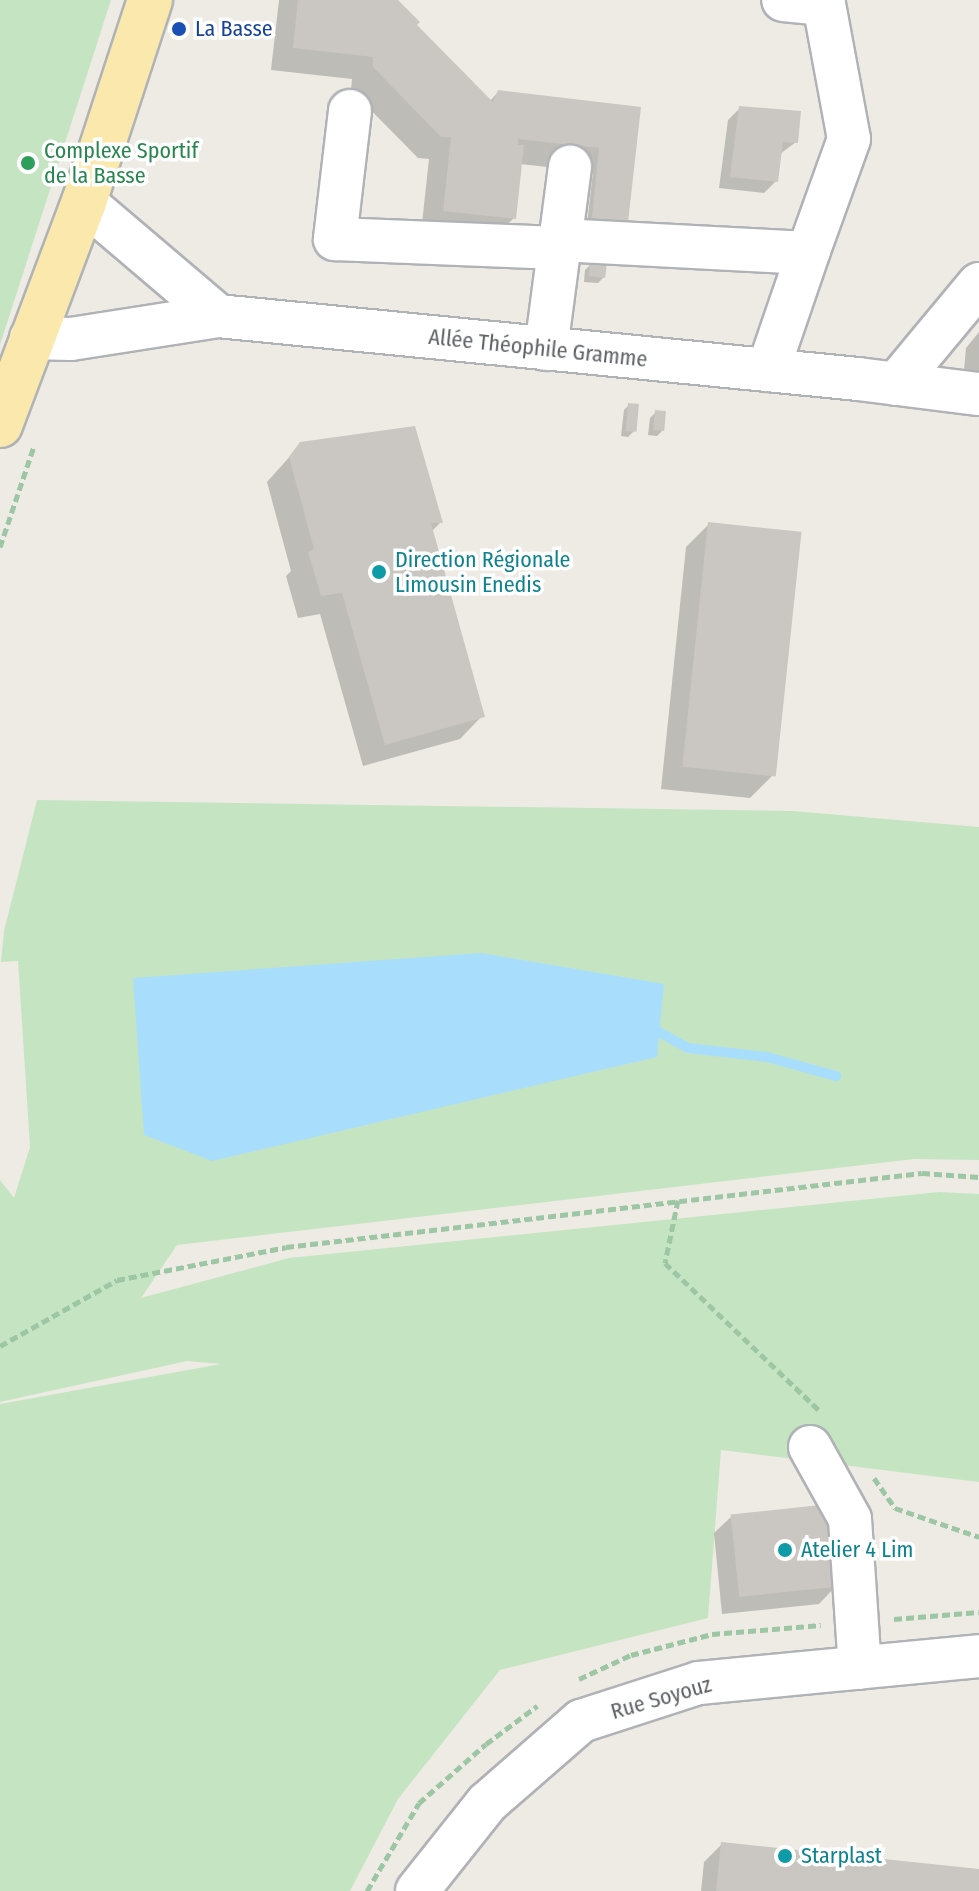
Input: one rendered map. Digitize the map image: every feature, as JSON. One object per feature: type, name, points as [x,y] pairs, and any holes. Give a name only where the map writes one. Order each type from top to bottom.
[{"type":"main road","points":[[0,425],[84,202],[150,0]]},
{"type":"street","points":[[768,370],[849,139],[824,4],[783,0]]},
{"type":"street","points":[[350,111],[335,239],[808,253]]},
{"type":"street","points":[[546,349],[570,167]]},
{"type":"street","points":[[84,202],[218,316]]},
{"type":"street","points":[[877,381],[979,284]]},
{"type":"street","name":"Allée Théophile Gramme","points":[[31,338],[71,339],[218,316],[877,381],[979,394]]},
{"type":"street","points":[[820,1433],[850,1519],[860,1668]]},
{"type":"street","name":"Rue Soyouz","points":[[417,1891],[487,1803],[581,1721],[699,1683],[979,1656]]},
{"type":"path","points":[[0,1346],[117,1280],[286,1247],[922,1173],[979,1177]]},
{"type":"path","points":[[678,1200],[665,1263],[820,1433]]},
{"type":"path","points":[[868,1469],[895,1508],[979,1537]]},
{"type":"green space","name":"Complexe Sportif de la Basse","points":[[0,0],[111,0],[0,345]]},
{"type":"green space","points":[[37,800],[793,811],[979,827],[979,1160],[914,1159],[177,1245],[141,1298],[289,1258],[939,1192],[979,1194],[979,1482],[721,1450],[708,1618],[500,1670],[398,1799],[350,1891],[0,1891],[0,1404],[221,1364],[187,1361],[0,1402],[0,1180],[14,1198],[30,1147],[18,961],[1,962],[4,931]]},
{"type":"water","points":[[481,953],[664,984],[657,1057],[212,1161],[144,1135],[133,978]]},
{"type":"building","points":[[298,0],[398,0],[420,22],[417,25],[493,102],[498,90],[641,107],[627,231],[591,227],[599,148],[518,139],[518,145],[524,145],[516,219],[443,211],[451,137],[441,137],[373,67],[373,57],[293,48]]},
{"type":"building","points":[[739,106],[801,111],[798,143],[783,142],[778,182],[730,177]]},
{"type":"building","points":[[590,262],[607,264],[605,278],[588,276]]},
{"type":"building","points":[[628,403],[639,404],[637,432],[626,431]]},
{"type":"building","points":[[655,410],[666,411],[664,431],[653,430]]},
{"type":"building","name":"Direction Régionale Limousin Enedis","points":[[415,426],[443,523],[431,523],[485,717],[385,745],[342,593],[321,596],[308,552],[314,549],[289,457],[300,442]]},
{"type":"building","points":[[708,522],[801,532],[776,776],[682,767]]},
{"type":"building","name":"Atelier 4 Lim","points":[[830,1504],[839,1587],[739,1597],[731,1514]]},
{"type":"building","name":"Starplast","points":[[721,1842],[979,1869],[979,1891],[716,1891]]},
{"type":"waterway","points":[[650,1027],[688,1048],[767,1057],[836,1076]]},
{"type":"place","name":"La Basse","points":[[179,29]]},
{"type":"place","name":"Complexe Sportif de la Basse","points":[[28,163]]},
{"type":"place","name":"Direction Régionale Limousin Enedis","points":[[379,572]]},
{"type":"place","name":"Atelier 4 Lim","points":[[785,1550]]},
{"type":"place","name":"Starplast","points":[[785,1856]]}]
